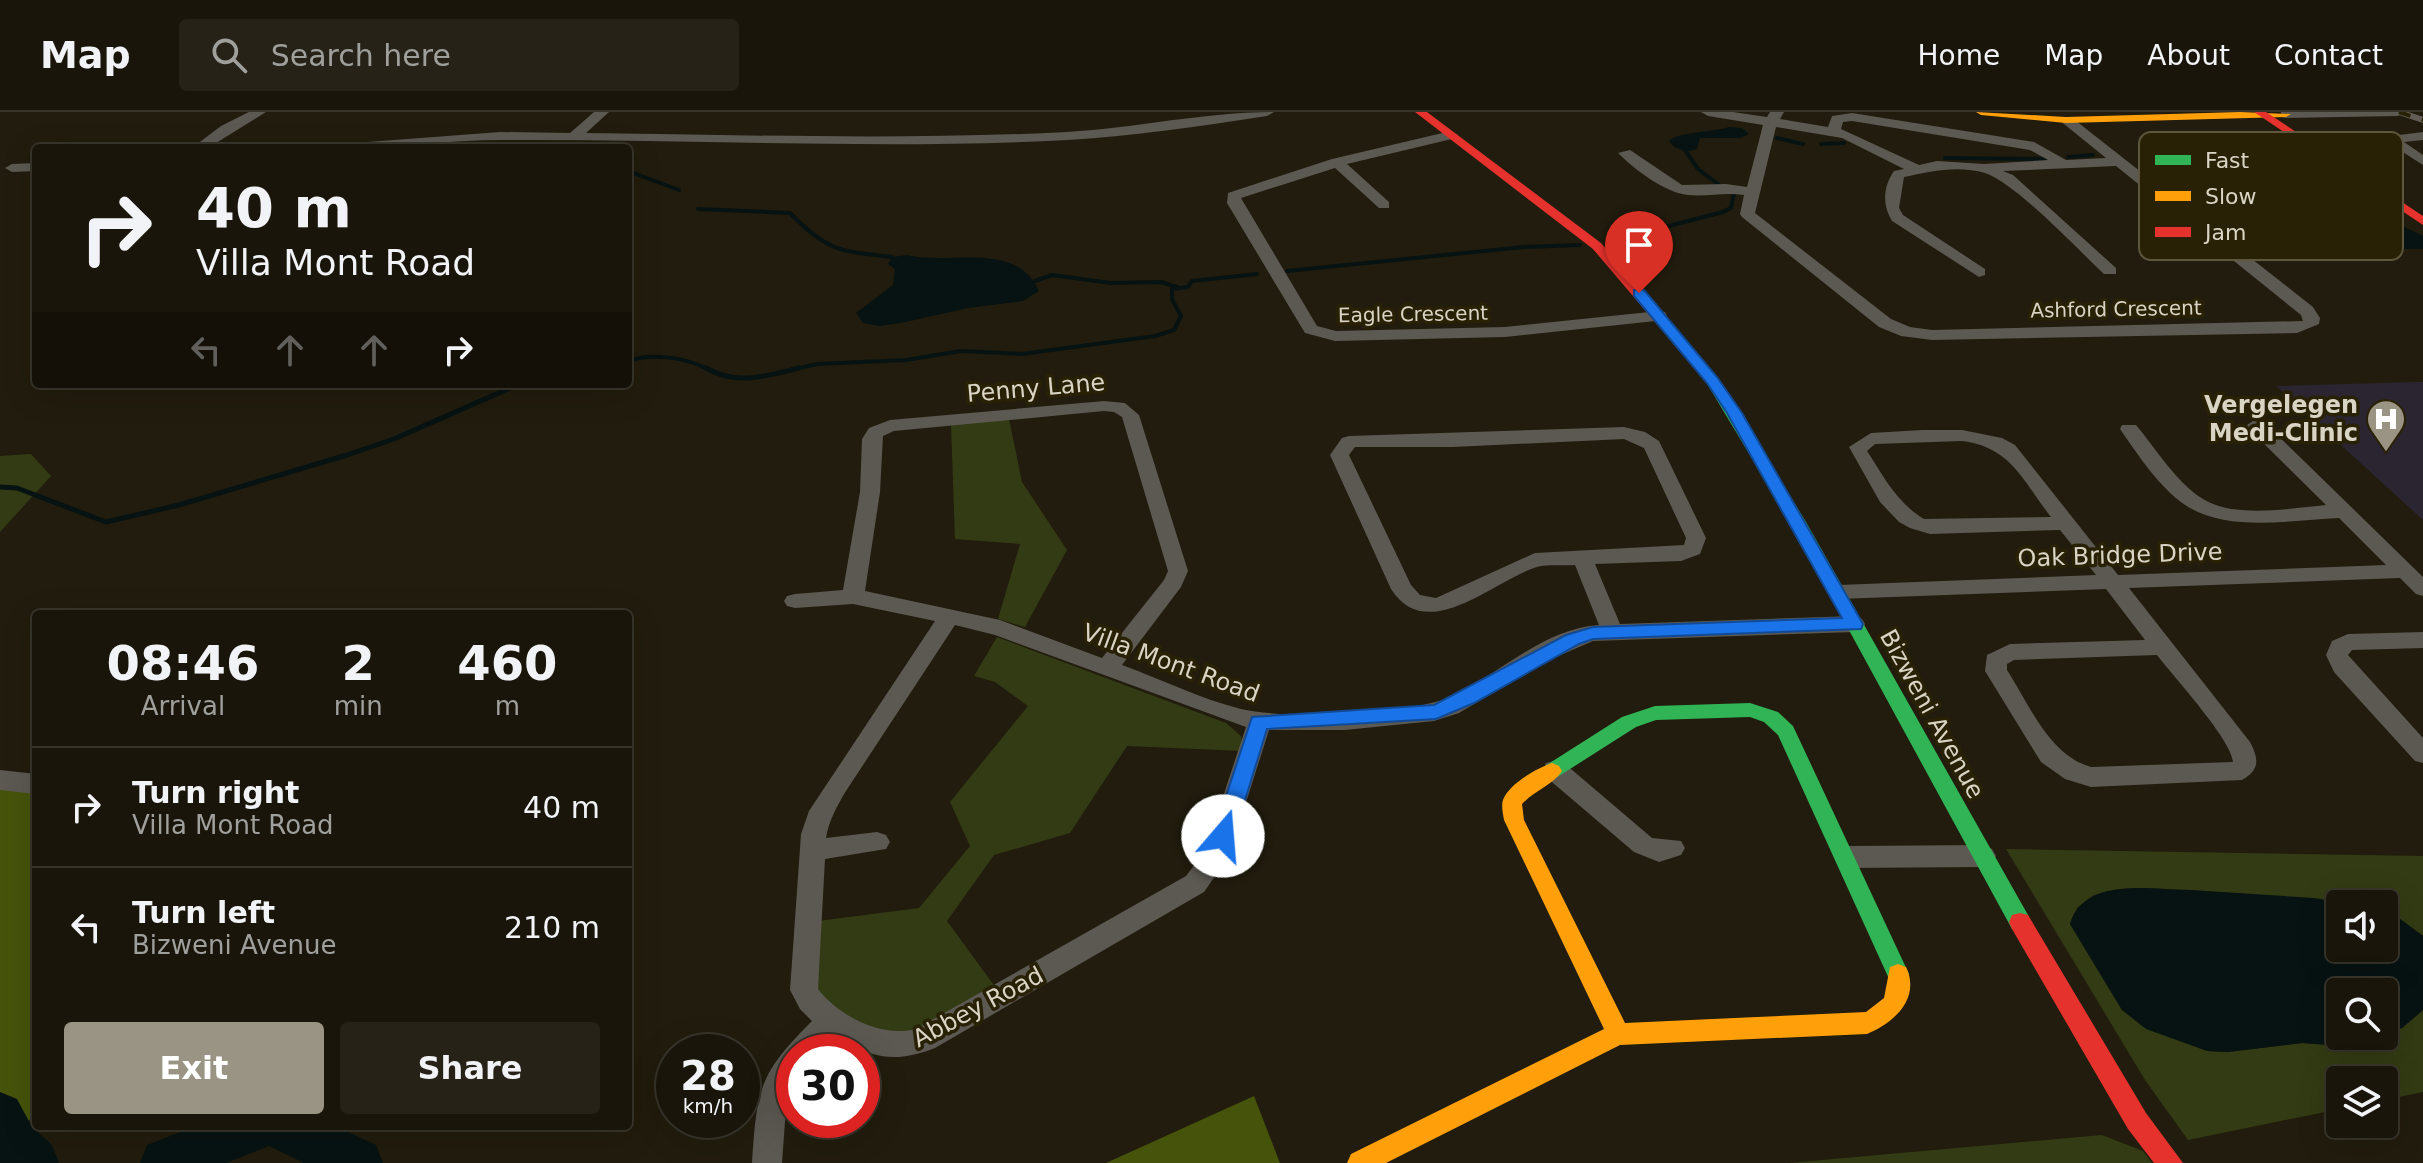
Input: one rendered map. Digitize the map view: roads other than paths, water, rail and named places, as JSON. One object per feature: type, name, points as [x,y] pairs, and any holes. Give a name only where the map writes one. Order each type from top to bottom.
[{"type":"street","points":[[205,144],[259,112]]},
{"type":"street","points":[[574,136],[602,112]]},
{"type":"street","points":[[390,144],[463,138],[574,136],[873,140],[1068,136],[1159,128],[1267,112]]},
{"type":"street","name":"Bizweni Avenue","points":[[1420,112],[1587,237],[1659,316],[1735,413],[2100,1062],[2137,1121],[2170,1163]]},
{"type":"street","points":[[1708,112],[1775,117],[1858,138],[1916,169]]},
{"type":"street","points":[[1981,112],[2066,120],[2398,112]]},
{"type":"street","points":[[2273,113],[2305,132]]},
{"type":"street","points":[[2273,113],[2299,132]]},
{"type":"street","points":[[1625,153],[1678,189],[1726,188],[1751,192],[1775,117]]},
{"type":"street","points":[[1833,132],[1837,119],[1852,117],[2034,146],[2063,164]]},
{"type":"street","name":"Ashford Crescent","points":[[2066,120],[2139,178]]},
{"type":"street","name":"Eagle Crescent","points":[[1451,135],[1337,162],[1239,193],[1232,199],[1307,326],[1316,332],[1335,336],[1505,332],[1659,316]]},
{"type":"street","points":[[2403,138],[2423,136]]},
{"type":"street","points":[[2403,148],[2423,161]]},
{"type":"street","points":[[1337,162],[1384,205]]},
{"type":"street","points":[[1979,272],[1942,250],[1893,213],[1896,177],[1937,165],[1978,167],[2119,162]]},
{"type":"street","points":[[12,168],[32,167]]},
{"type":"street","points":[[1978,167],[2008,178],[2110,271]]},
{"type":"street","points":[[2403,190],[2423,202]]},
{"type":"street","name":"Ashford Crescent","points":[[1751,192],[1746,210],[1752,219],[1885,323],[1907,332],[1932,335],[2297,328],[2311,324],[2312,318],[2307,311],[2243,260]]},
{"type":"street","points":[[2403,207],[2423,221]]},
{"type":"street","name":"Penny Lane","points":[[853,597],[870,492],[871,439],[876,432],[890,426],[1119,407],[1130,415],[1178,571],[1174,582],[1106,669]]},
{"type":"street","points":[[2256,425],[2423,589]]},
{"type":"street","points":[[2129,429],[2190,498],[2214,511],[2230,514],[2343,511]]},
{"type":"street","points":[[1624,433],[1648,441],[1696,538],[1696,546],[1681,554],[1582,557],[1528,562],[1446,605],[1431,606],[1413,601],[1402,589],[1340,458],[1340,450],[1349,442],[1373,439],[1453,441],[1624,433]]},
{"type":"street","points":[[2066,523],[1930,527],[1917,524],[1898,512],[1858,447],[1865,441],[1877,439],[1973,436],[1993,440],[2008,449],[2066,523],[2111,581],[2163,647],[2244,753],[2246,763],[2239,771],[2091,777],[2074,772],[2049,755],[1995,665],[1999,657],[2010,652],[2163,647]]},
{"type":"street","points":[[1582,557],[1612,631]]},
{"type":"street","name":"Oak Bridge Drive","points":[[1838,592],[2405,571]]},
{"type":"street","name":"Villa Mont Road","points":[[795,601],[853,597],[1000,628],[1259,723],[1436,712],[1468,698],[1572,639],[1612,631],[1854,624]]},
{"type":"street","name":"Abbey Road","points":[[949,617],[837,784],[817,823],[804,990],[816,1008],[878,1044],[914,1044],[1195,884],[1216,856],[1259,723]]},
{"type":"street","points":[[2423,640],[2348,642],[2340,647],[2337,655],[2342,666],[2423,754]]},
{"type":"street","points":[[1360,1163],[1618,1034],[1867,1023],[1886,1015],[1898,1000],[1900,979],[1847,857],[1786,731],[1777,721],[1761,712],[1670,711],[1641,717],[1519,793],[1512,802],[1512,814],[1618,1034]]},
{"type":"street","points":[[1555,770],[1643,845],[1659,851],[1672,848]]},
{"type":"street","points":[[0,780],[32,784]]},
{"type":"street","points":[[813,850],[877,842]]},
{"type":"street","points":[[1847,857],[1983,856]]},
{"type":"street","points":[[818,1034],[833,1019]]},
{"type":"street","points":[[767,1163],[776,1084]]},
{"type":"waterway","points":[[1777,138],[1803,144]]},
{"type":"waterway","points":[[1821,144],[1844,143]]},
{"type":"waterway","points":[[1685,150],[1698,169],[1718,184]]},
{"type":"waterway","points":[[2068,157],[2093,155]]},
{"type":"waterway","points":[[1945,158],[2045,159]]},
{"type":"waterway","points":[[632,172],[679,190]]},
{"type":"waterway","points":[[1614,240],[1723,212],[1731,208],[1734,193]]},
{"type":"waterway","points":[[698,209],[790,213],[815,235],[836,247],[892,257]]},
{"type":"waterway","points":[[1287,271],[1524,247],[1580,245]]},
{"type":"waterway","points":[[791,370],[817,364],[906,360],[961,351],[1022,354],[1155,336],[1174,330],[1181,316],[1172,299],[1172,289],[1188,287],[1192,281],[1257,274]]},
{"type":"waterway","points":[[1035,281],[1052,275],[1111,283],[1161,282],[1177,287]]},
{"type":"waterway","points":[[632,360],[670,358],[710,370]]},
{"type":"waterway","points":[[706,368],[740,378],[799,368]]},
{"type":"waterway","points":[[0,487],[17,488],[106,522],[179,505],[347,455],[394,439],[510,388]]},
{"type":"waterway","points":[[0,1116],[14,1144],[34,1163]]},
{"type":"waterway","points":[[165,1163],[248,1130]]},
{"type":"waterway","points":[[289,1130],[358,1163]]},
{"type":"railway","points":[[2399,112],[2423,120]]},
{"type":"place","name":"Vergelegen Medi-Clinic","points":[[2386,453]]}]
